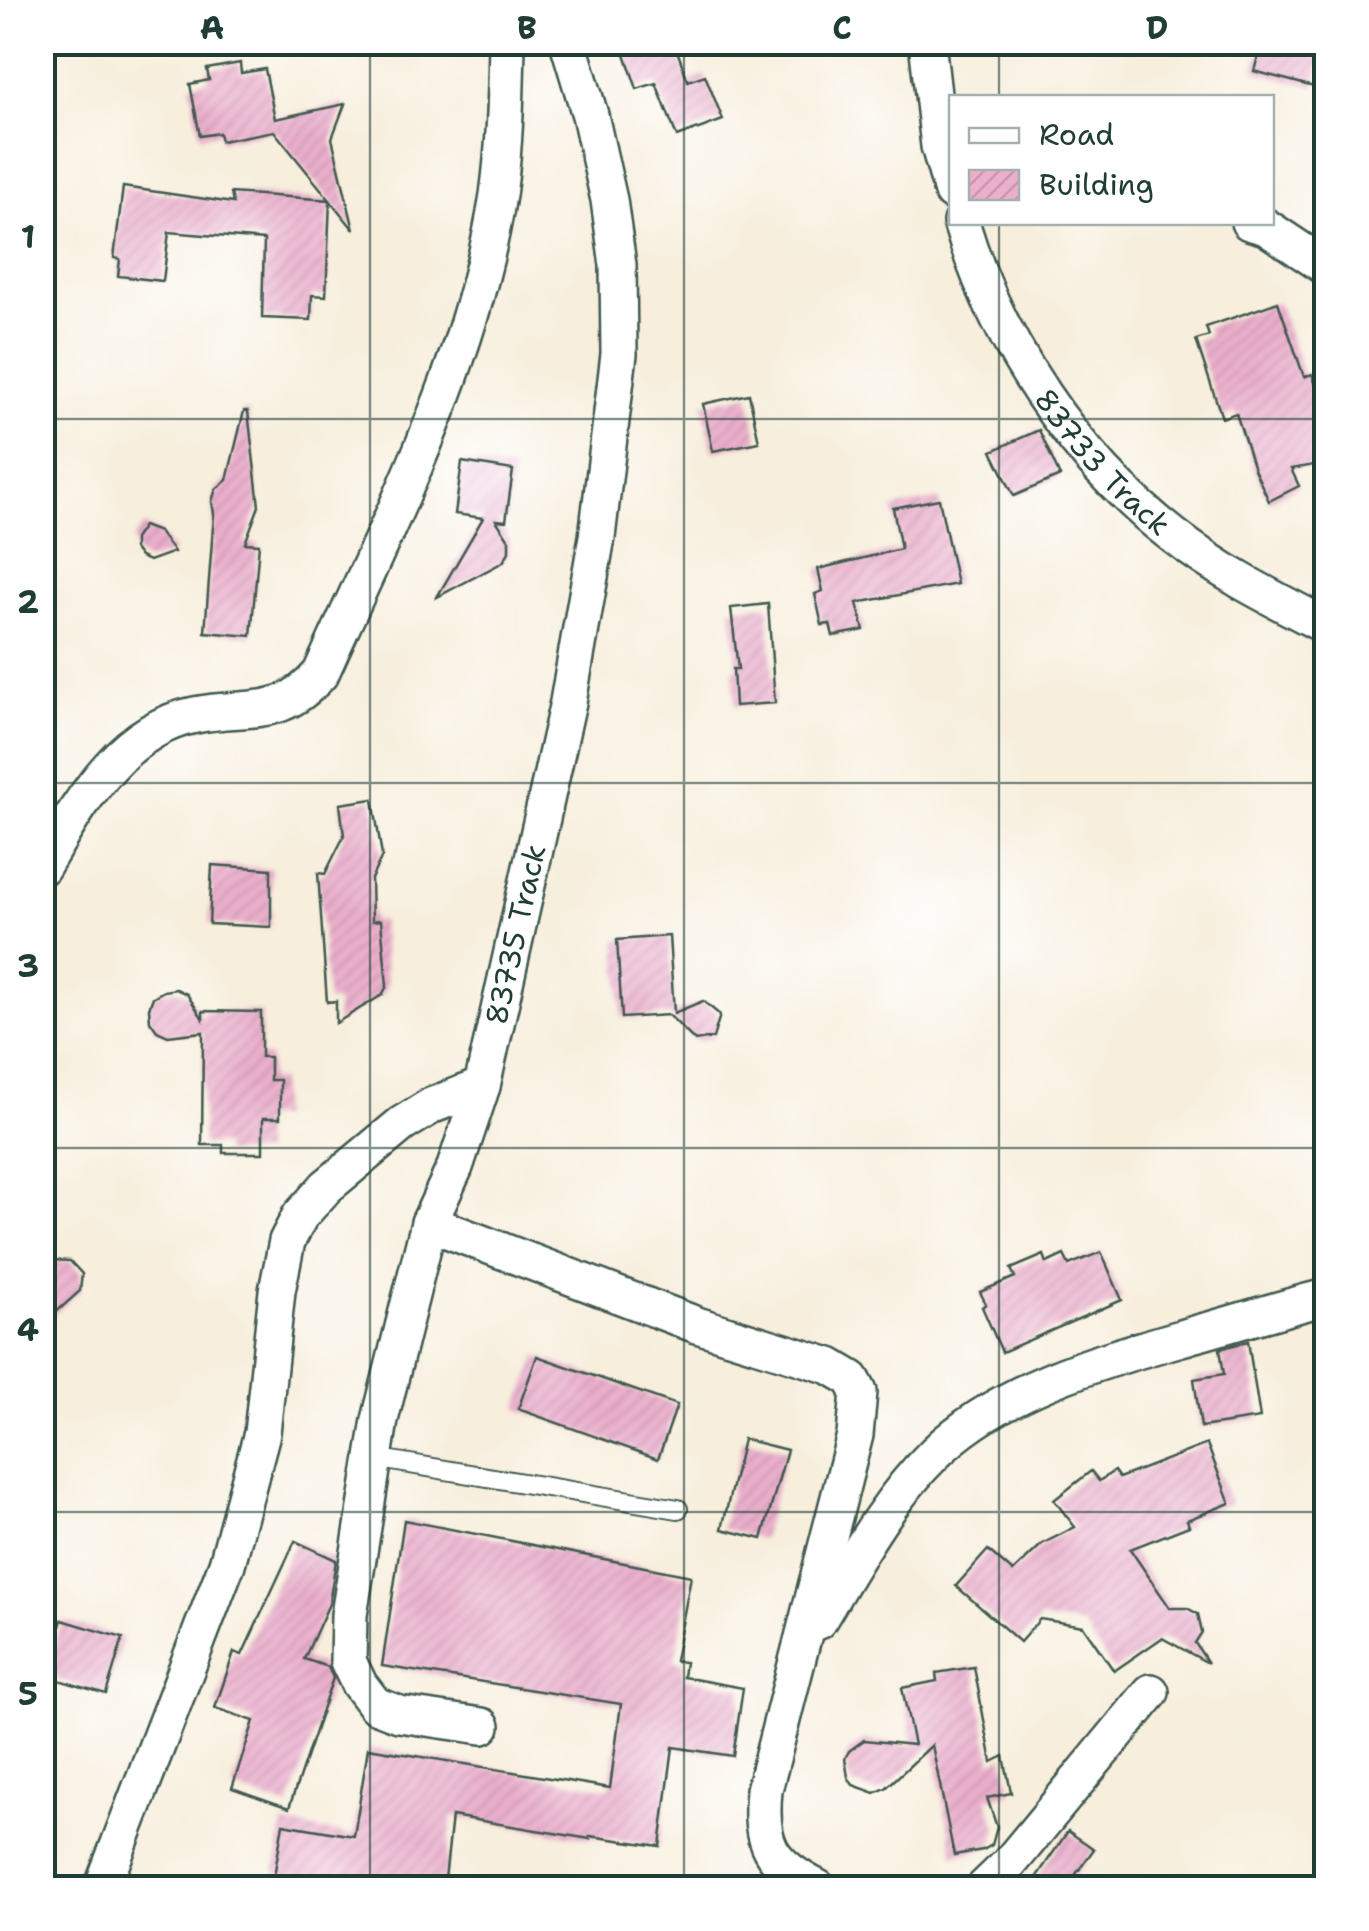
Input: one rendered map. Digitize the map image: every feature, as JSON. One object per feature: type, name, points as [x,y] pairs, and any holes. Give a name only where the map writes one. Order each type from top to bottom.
[{"type":"street","points":[[42,867],[80,802],[113,760],[157,730],[193,715],[281,706],[304,694],[320,674],[411,476],[445,392],[464,328],[498,195],[507,42]]},
{"type":"street","name":"83735 Track","points":[[482,1726],[399,1714],[375,1705],[358,1684],[348,1661],[349,1615],[380,1420],[430,1222],[455,1166],[482,1086],[568,702],[597,537],[619,354],[618,265],[590,115],[568,42]]},
{"type":"street","points":[[927,42],[943,109],[939,146],[949,181]]},
{"type":"street","name":"83733 Track","points":[[962,225],[996,313],[1019,357],[1070,432],[1123,493],[1175,538],[1243,582],[1326,626]]},
{"type":"street","points":[[1259,225],[1326,267]]},
{"type":"street","points":[[102,1888],[227,1564],[262,1433],[277,1291],[287,1241],[300,1216],[326,1187],[402,1124],[433,1105],[482,1086]]},
{"type":"street","points":[[430,1222],[697,1324],[830,1366],[852,1379],[859,1392],[855,1435],[764,1790],[760,1824],[771,1852],[797,1878],[818,1888]]},
{"type":"street","points":[[797,1656],[880,1519],[933,1454],[968,1424],[1017,1397],[1101,1361],[1326,1297]]},
{"type":"street","points":[[984,1888],[1008,1866],[1151,1692]]},
{"type":"lane","points":[[374,1458],[678,1509]]},
{"type":"building","points":[[621,42],[674,42],[688,81],[705,75],[723,120],[677,137],[656,83],[637,89]]},
{"type":"building","points":[[1262,42],[1326,42],[1314,87],[1254,71]]},
{"type":"building","points":[[240,63],[241,73],[265,69],[275,119],[345,104],[332,138],[354,230],[274,131],[221,141],[219,133],[200,136],[190,84],[209,80],[207,69]]},
{"type":"building","points":[[123,187],[233,203],[231,193],[330,200],[326,296],[312,295],[311,320],[262,318],[264,240],[169,232],[163,281],[118,276],[120,259],[114,258]]},
{"type":"building","points":[[1278,302],[1304,377],[1312,374],[1326,413],[1326,463],[1291,469],[1299,486],[1269,501],[1236,413],[1222,418],[1196,340],[1209,336],[1206,327]]},
{"type":"building","points":[[749,394],[759,442],[713,451],[703,404]]},
{"type":"building","points":[[244,411],[248,411],[259,506],[245,543],[259,544],[251,636],[205,632],[212,501],[216,489],[227,480]]},
{"type":"building","points":[[1039,430],[1060,476],[1014,496],[992,451]]},
{"type":"building","points":[[462,462],[513,470],[506,521],[496,520],[509,540],[509,552],[503,562],[437,597],[483,518],[455,514]]},
{"type":"building","points":[[939,499],[957,584],[857,603],[864,630],[833,636],[830,624],[822,625],[815,594],[823,591],[818,569],[901,549],[893,508]]},
{"type":"building","points":[[143,526],[159,532],[174,552],[149,561],[140,557],[134,549],[134,539]]},
{"type":"building","points":[[768,604],[775,703],[735,706],[733,669],[738,669],[731,608]]},
{"type":"building","points":[[373,799],[382,856],[371,879],[372,921],[381,920],[387,986],[382,995],[336,1023],[336,1001],[327,1002],[318,873],[325,874],[344,836],[340,804]]},
{"type":"building","points":[[212,865],[271,869],[271,927],[209,924]]},
{"type":"building","points":[[669,936],[674,1013],[703,1001],[720,1015],[713,1038],[695,1041],[669,1015],[622,1018],[617,940]]},
{"type":"building","points":[[176,989],[187,994],[203,1019],[203,1011],[261,1012],[261,1057],[270,1057],[270,1080],[280,1080],[280,1118],[263,1118],[263,1153],[223,1153],[223,1145],[202,1145],[203,1032],[168,1036],[157,1031],[150,1021],[153,997]]},
{"type":"building","points":[[1101,1252],[1122,1300],[1002,1352],[982,1307],[986,1304],[980,1292],[1015,1277],[1011,1269],[1044,1255],[1047,1263],[1064,1255],[1069,1265]]},
{"type":"building","points":[[53,1260],[70,1261],[82,1274],[80,1291],[43,1324],[42,1269]]},
{"type":"building","points":[[1248,1341],[1260,1418],[1201,1427],[1194,1379],[1224,1374],[1220,1349]]},
{"type":"building","points":[[537,1356],[677,1405],[658,1459],[518,1409]]},
{"type":"building","points":[[743,1439],[787,1450],[762,1539],[722,1529]]},
{"type":"building","points":[[1207,1444],[1230,1503],[1187,1520],[1189,1526],[1130,1549],[1170,1608],[1187,1608],[1198,1614],[1202,1632],[1195,1643],[1208,1663],[1162,1638],[1114,1671],[1083,1626],[1040,1619],[1020,1642],[956,1586],[988,1550],[1013,1572],[1042,1544],[1075,1527],[1054,1500],[1091,1471],[1099,1481],[1114,1471],[1119,1478]]},
{"type":"building","points":[[404,1520],[691,1576],[675,1661],[685,1662],[683,1677],[743,1688],[733,1756],[673,1747],[660,1846],[590,1839],[452,1816],[444,1888],[393,1888],[394,1885],[323,1873],[322,1888],[272,1888],[283,1824],[354,1836],[368,1748],[610,1788],[621,1704],[382,1666]]},
{"type":"building","points":[[295,1541],[336,1560],[329,1604],[304,1659],[328,1667],[333,1678],[289,1808],[232,1788],[254,1721],[215,1708],[234,1652],[242,1655]]},
{"type":"building","points":[[62,1620],[123,1638],[106,1694],[45,1676]]},
{"type":"building","points":[[974,1667],[992,1762],[1004,1756],[1011,1793],[987,1798],[997,1827],[992,1845],[954,1855],[932,1745],[886,1788],[875,1793],[853,1785],[845,1759],[864,1740],[914,1745],[902,1688],[937,1681],[936,1673]]},
{"type":"building","points":[[1068,1831],[1094,1849],[1066,1888],[1029,1888]]}]
